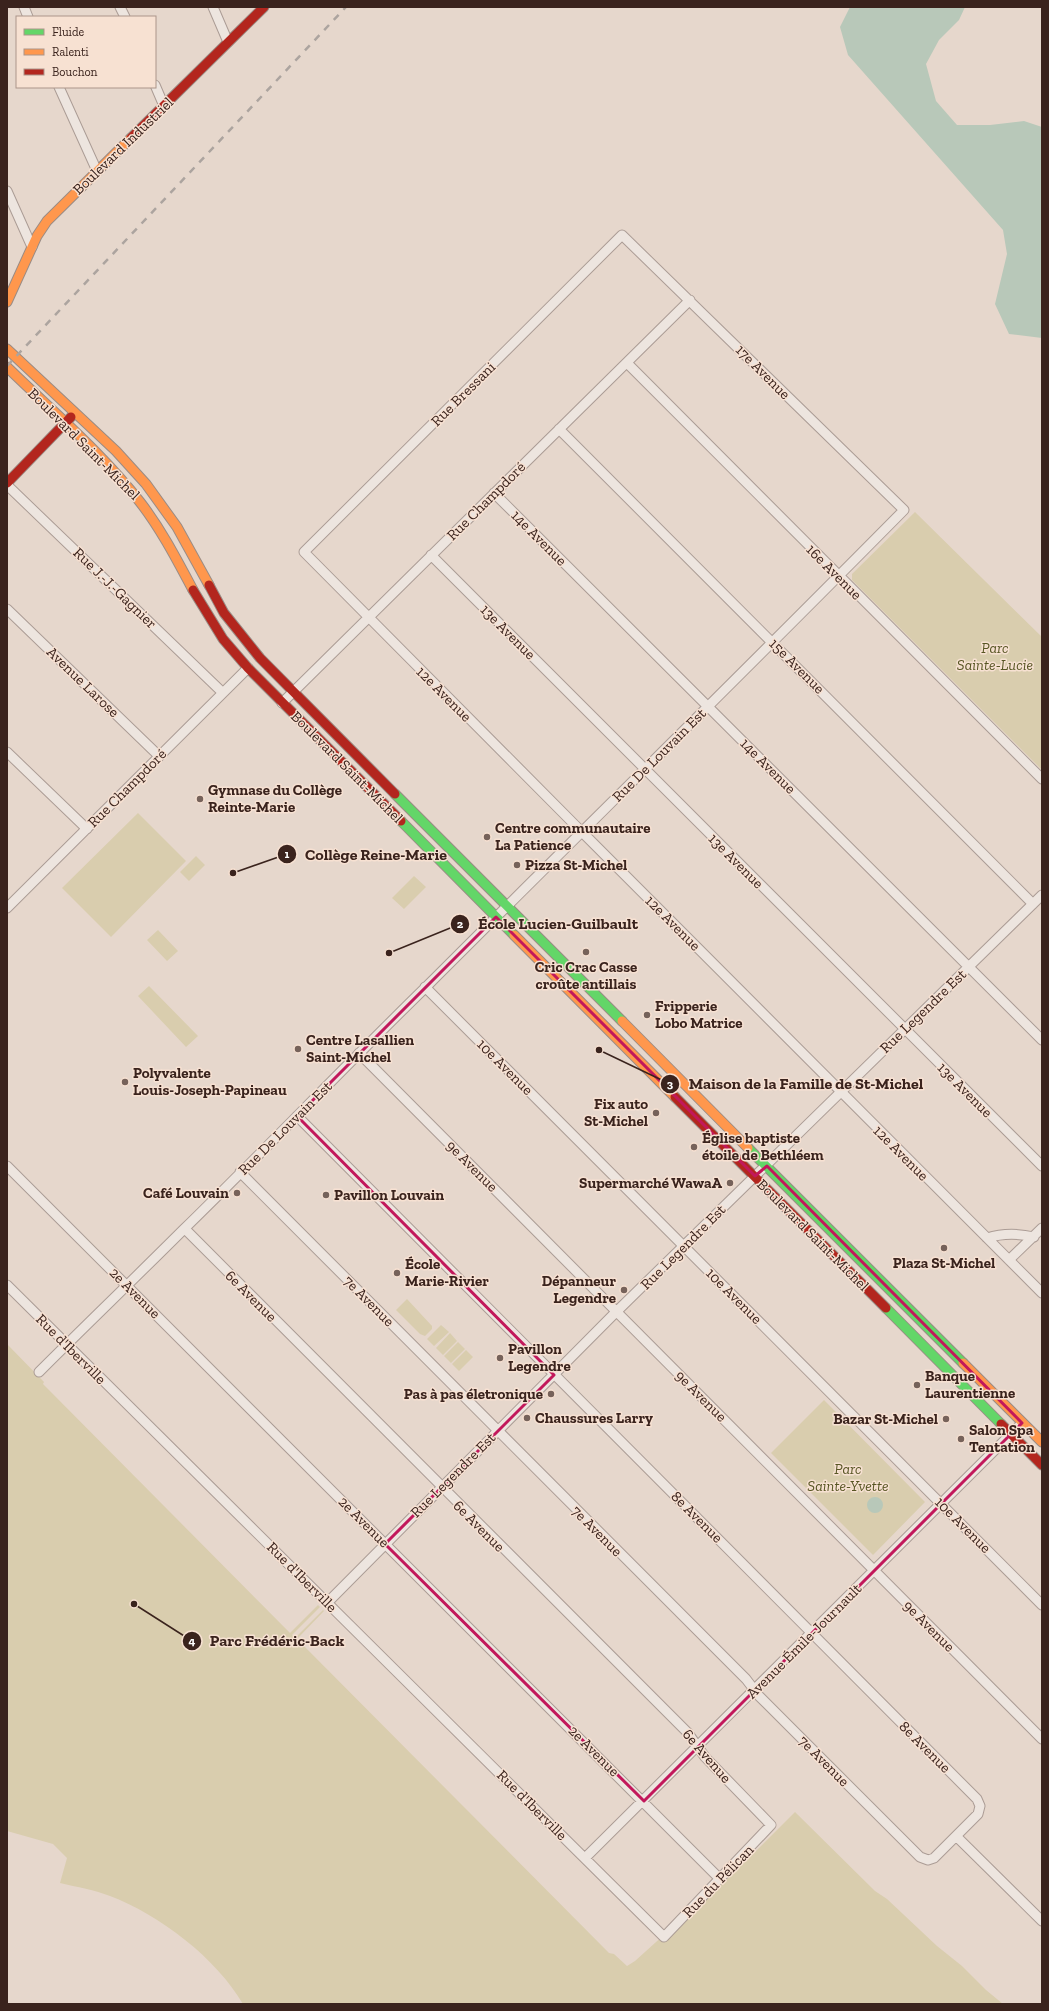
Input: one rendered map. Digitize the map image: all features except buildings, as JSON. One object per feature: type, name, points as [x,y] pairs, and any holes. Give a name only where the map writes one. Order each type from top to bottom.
[{"type":"main road","name":"Boulevard Industriel","points":[[7,302],[9,290],[47,221],[264,7]]},
{"type":"main road","name":"Boulevard Saint-Michel","points":[[7,349],[122,457],[152,491],[177,527],[212,594],[230,621],[256,654],[1042,1442]]},
{"type":"main road","name":"Boulevard Saint-Michel","points":[[7,367],[116,473],[146,509],[167,542],[205,612],[226,643],[248,668],[1042,1465]]},
{"type":"main road","points":[[7,484],[75,412]]},
{"type":"street","points":[[120,7],[124,16]]},
{"type":"street","points":[[213,7],[228,42]]},
{"type":"street","points":[[156,87],[164,106]]},
{"type":"street","points":[[59,88],[97,171]]},
{"type":"street","points":[[7,191],[32,247]]},
{"type":"street","name":"17e Avenue","points":[[622,235],[904,510]]},
{"type":"street","name":"Rue Bressani","points":[[304,552],[622,235]]},
{"type":"street","name":"Rue Champdoré","points":[[282,703],[690,300]]},
{"type":"street","name":"16e Avenue","points":[[627,363],[1042,779]]},
{"type":"street","name":"15e Avenue","points":[[559,429],[773,641],[1033,904]]},
{"type":"street","name":"Rue J.-J.-Gagnier","points":[[7,484],[222,692]]},
{"type":"street","name":"14e Avenue","points":[[494,493],[1042,1040]]},
{"type":"street","name":"Rue De Louvain Est","points":[[39,1372],[126,1285],[185,1229],[425,987],[645,770],[904,510]]},
{"type":"street","name":"12e Avenue","points":[[304,552],[1042,1293]]},
{"type":"street","name":"13e Avenue","points":[[431,555],[904,1030],[1042,1166]]},
{"type":"street","name":"Avenue Larose","points":[[7,609],[159,756]]},
{"type":"street","name":"Rue Champdoré","points":[[7,908],[222,692],[248,668]]},
{"type":"street","points":[[7,752],[87,829]]},
{"type":"street","name":"Rue Legendre Est","points":[[328,1602],[617,1312],[1042,895]]},
{"type":"street","name":"10e Avenue","points":[[425,987],[1042,1605]]},
{"type":"street","name":"9e Avenue","points":[[359,1053],[1042,1739]]},
{"type":"street","name":"8e Avenue","points":[[298,1116],[554,1375],[813,1633],[979,1803],[980,1806],[978,1814],[956,1836]]},
{"type":"street","name":"2e Avenue","points":[[7,1166],[644,1801],[720,1879]]},
{"type":"street","name":"7e Avenue","points":[[240,1172],[746,1679],[755,1691],[920,1856],[931,1860],[956,1836]]},
{"type":"street","points":[[1009,1260],[1042,1228]]},
{"type":"street","name":"6e Avenue","points":[[185,1229],[688,1733],[705,1757],[771,1824]]},
{"type":"street","points":[[987,1238],[1000,1234],[1017,1233],[1034,1237]]},
{"type":"street","name":"Rue d'Iberville","points":[[7,1285],[664,1937]]},
{"type":"street","name":"Avenue Émile-Journault","points":[[586,1858],[1022,1423]]},
{"type":"street","name":"Rue du Pélican","points":[[664,1937],[771,1824]]},
{"type":"street","points":[[956,1836],[1042,1919]]},
{"type":"highlighted area","points":[[496,917],[755,1176],[767,1166],[1022,1423],[644,1801],[385,1544],[554,1375],[297,1116]]},
{"type":"green space","name":"Parc Sainte-Lucie","points":[[915,512],[1042,637],[1042,770],[852,580],[852,574]]},
{"type":"green space","points":[[138,813],[186,861],[111,937],[62,888]]},
{"type":"green space","points":[[196,856],[205,865],[189,881],[180,872]]},
{"type":"green space","points":[[414,876],[426,887],[404,909],[392,898]]},
{"type":"green space","points":[[158,930],[178,951],[167,961],[147,940]]},
{"type":"green space","points":[[149,986],[198,1036],[186,1047],[138,996]]},
{"type":"green space","points":[[407,1299],[432,1326],[432,1329],[425,1336],[420,1334],[396,1310]]},
{"type":"green space","points":[[441,1325],[449,1332],[434,1346],[427,1339]]},
{"type":"green space","points":[[450,1333],[457,1341],[443,1355],[436,1348]]},
{"type":"green space","points":[[458,1342],[465,1349],[451,1363],[444,1356]]},
{"type":"green space","points":[[7,1344],[44,1382],[43,1384],[290,1633],[318,1605],[320,1607],[292,1635],[295,1638],[323,1610],[324,1611],[297,1639],[609,1953],[614,1954],[627,1966],[635,1961],[676,1924],[728,1871],[744,1863],[795,1812],[875,1891],[887,1899],[937,1946],[962,1966],[986,1990],[1003,2004],[243,2004],[232,1987],[218,1970],[167,1926],[129,1904],[110,1896],[92,1890],[60,1883],[67,1858],[53,1844],[7,1831]]},
{"type":"green space","points":[[466,1350],[473,1357],[459,1371],[452,1364]]},
{"type":"green space","name":"Parc Sainte-Yvette","points":[[824,1400],[925,1502],[873,1555],[771,1453]]},
{"type":"shaded area","points":[[850,7],[965,7],[959,20],[939,40],[926,64],[936,101],[957,125],[990,125],[1024,121],[1042,127],[1042,338],[1009,334],[995,304],[1007,254],[1003,230],[848,55],[840,27]]},
{"type":"shaded area","points":[[875,1497],[881,1499],[883,1505],[881,1511],[875,1513],[869,1511],[867,1505],[869,1499]]},
{"type":"railway","points":[[7,366],[346,7]]},
{"type":"traffic: fast","points":[[395,794],[622,1021]]},
{"type":"traffic: fast","points":[[401,821],[514,935]]},
{"type":"traffic: fast","points":[[748,1148],[963,1363]]},
{"type":"traffic: fast","points":[[886,1308],[1001,1424]]},
{"type":"traffic: slow","points":[[7,302],[37,236],[47,221],[131,138]]},
{"type":"traffic: slow","points":[[7,349],[116,451],[146,484],[177,527],[209,585]]},
{"type":"traffic: slow","points":[[7,367],[76,432],[125,484],[155,523],[193,590]]},
{"type":"traffic: slow","points":[[514,935],[675,1097]]},
{"type":"traffic: slow","points":[[622,1021],[748,1148]]},
{"type":"traffic: slow","points":[[963,1363],[1042,1442]]},
{"type":"traffic: jam","points":[[131,138],[264,7]]},
{"type":"traffic: jam","points":[[7,483],[71,417]]},
{"type":"traffic: jam","points":[[209,585],[224,613],[260,658],[395,794]]},
{"type":"traffic: jam","points":[[193,590],[223,639],[248,668],[401,821]]},
{"type":"traffic: jam","points":[[675,1097],[886,1308]]},
{"type":"traffic: jam","points":[[1001,1424],[1042,1465]]},
{"type":"place","name":"Gymnase du Collège Reinte-Marie","points":[[200,799]]},
{"type":"place","name":"Centre communautaire La Patience","points":[[487,837]]},
{"type":"place","name":"Pizza St-Michel","points":[[517,865]]},
{"type":"place","name":"Collège Reine-Marie","points":[[233,873]]},
{"type":"place","name":"Cric Crac Casse croûte antillais","points":[[586,952]]},
{"type":"place","name":"École Lucien-Guilbault","points":[[389,953]]},
{"type":"place","name":"Fripperie Lobo Matrice","points":[[647,1015]]},
{"type":"place","name":"Centre Lasallien Saint-Michel","points":[[298,1049]]},
{"type":"place","name":"Maison de la Famille de St-Michel","points":[[599,1050]]},
{"type":"place","name":"Polyvalente Louis-Joseph-Papineau","points":[[125,1082]]},
{"type":"place","name":"Fix auto St-Michel","points":[[656,1113]]},
{"type":"place","name":"Église baptiste étoile de Bethléem","points":[[694,1147]]},
{"type":"place","name":"Supermarché WawaA","points":[[730,1183]]},
{"type":"place","name":"Café Louvain","points":[[237,1193]]},
{"type":"place","name":"Pavillon Louvain","points":[[326,1195]]},
{"type":"place","name":"Plaza St-Michel","points":[[944,1248]]},
{"type":"place","name":"École Marie-Rivier","points":[[397,1273]]},
{"type":"place","name":"Dépanneur Legendre","points":[[624,1290]]},
{"type":"place","name":"Pavillon Legendre","points":[[500,1358]]},
{"type":"place","name":"Banque Laurentienne","points":[[917,1385]]},
{"type":"place","name":"Pas à pas életronique","points":[[551,1394]]},
{"type":"place","name":"Chaussures Larry","points":[[527,1418]]},
{"type":"place","name":"Bazar St-Michel","points":[[946,1419]]},
{"type":"place","name":"Salon Spa Tentation","points":[[961,1439]]},
{"type":"place","name":"Parc Frédéric-Back","points":[[134,1604]]}]
